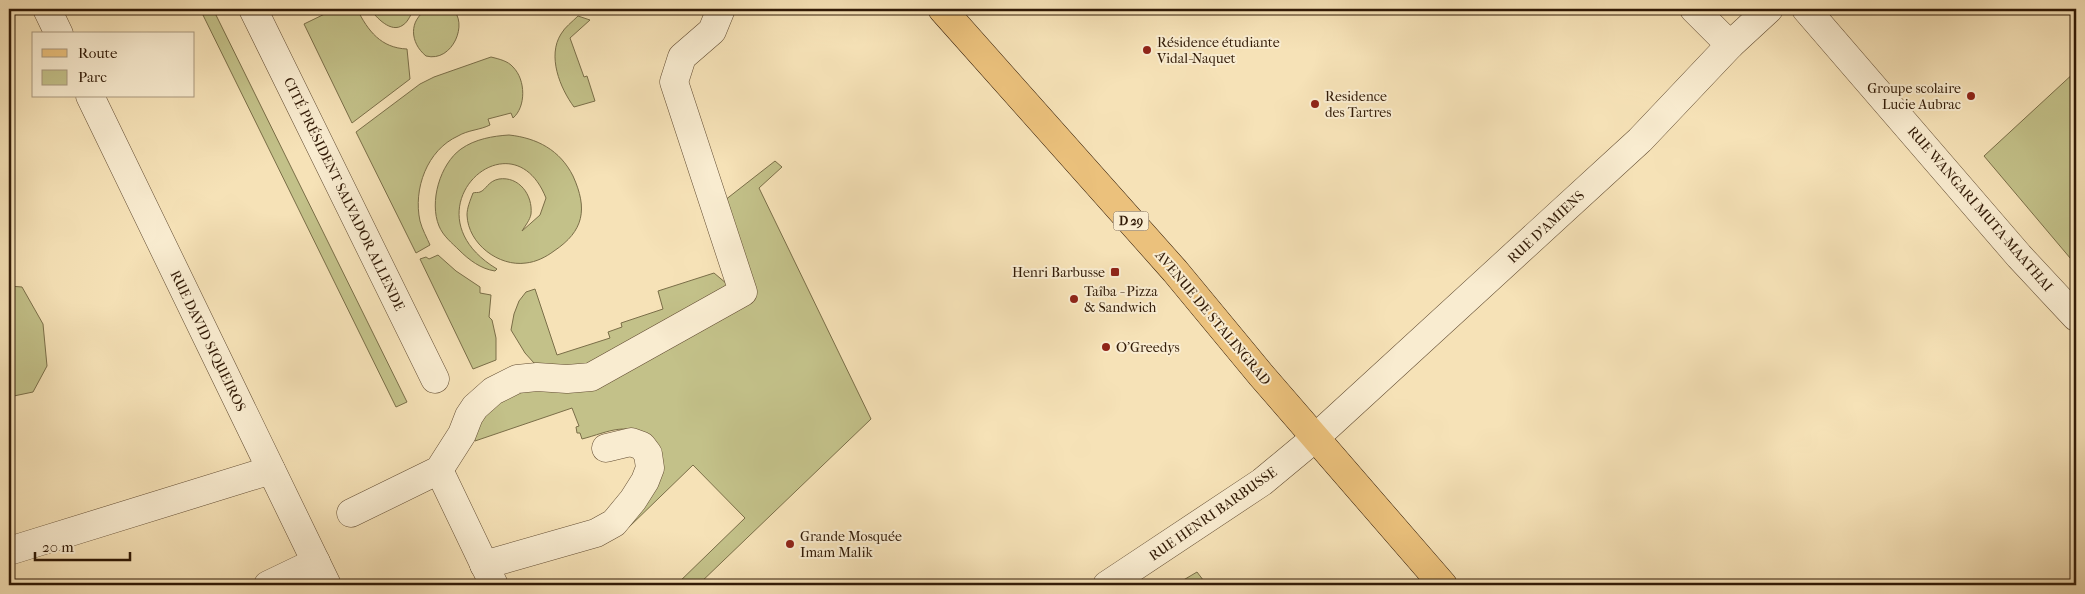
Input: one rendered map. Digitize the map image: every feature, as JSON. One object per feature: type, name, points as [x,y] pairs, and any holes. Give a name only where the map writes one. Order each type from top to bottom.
[{"type":"main road","name":"AVENUE DE STALINGRAD","points":[[942,9],[1175,271],[1315,438],[1443,585]]},
{"type":"street","points":[[47,9],[58,32]]},
{"type":"street","name":"CITÉ PRÉSIDENT SALVADOR ALLENDE","points":[[253,9],[435,379]]},
{"type":"street","points":[[351,513],[439,470],[462,434],[475,407],[493,391],[517,379],[591,377],[743,292],[674,82],[682,57],[712,31],[721,9]]},
{"type":"street","points":[[1694,9],[1730,45]]},
{"type":"street","name":"RUE D'AMIENS","points":[[1315,438],[1640,140],[1730,45],[1769,9]]},
{"type":"street","name":"RUE WANGARI MUTA-MAATHAI","points":[[1806,9],[2019,256],[2076,317]]},
{"type":"street","name":"RUE DAVID SIQUEIROS","points":[[91,98],[322,574]]},
{"type":"street","name":"RUE HENRI BARBUSSE","points":[[1107,585],[1262,482],[1315,438]]},
{"type":"street","points":[[439,470],[489,575],[596,533],[614,523],[641,487],[650,468],[648,454],[642,446],[631,442],[606,448]]},
{"type":"street","points":[[9,550],[271,470]]},
{"type":"street","points":[[268,585],[322,574]]},
{"type":"green space","points":[[200,9],[213,9],[407,402],[396,407]]},
{"type":"green space","points":[[335,9],[357,9],[376,37],[390,45],[407,49],[410,79],[352,123],[304,24]]},
{"type":"green space","points":[[370,9],[414,9],[405,24],[394,27],[384,23]]},
{"type":"green space","points":[[428,9],[452,9],[457,15],[459,23],[456,40],[451,48],[436,57],[426,56],[414,38],[414,25],[417,19]]},
{"type":"green space","points":[[578,16],[590,20],[570,38],[584,77],[587,76],[595,101],[574,107],[560,81],[555,62],[555,52],[561,34]]},
{"type":"green space","points":[[491,57],[509,63],[517,72],[523,93],[520,107],[513,118],[511,113],[488,119],[490,125],[462,134],[447,142],[438,151],[425,172],[419,196],[418,209],[421,224],[430,245],[416,253],[356,132],[420,84],[434,77]]},
{"type":"green space","points":[[2076,71],[2076,265],[1984,156]]},
{"type":"green space","points":[[509,135],[538,142],[561,159],[568,167],[578,188],[581,209],[577,227],[572,235],[551,253],[541,259],[530,262],[516,263],[506,261],[487,251],[473,235],[467,215],[473,193],[482,191],[492,182],[499,179],[506,179],[518,184],[527,194],[531,207],[529,221],[522,231],[540,215],[546,198],[530,173],[510,164],[490,167],[473,179],[462,198],[460,221],[470,246],[497,269],[495,271],[471,261],[445,236],[436,216],[436,195],[438,184],[447,164],[461,149],[484,139]]},
{"type":"green space","points":[[775,161],[782,167],[759,188],[871,419],[698,585],[676,585],[745,518],[693,465],[628,528],[623,524],[652,440],[635,430],[626,429],[618,429],[582,439],[580,433],[577,433],[576,427],[579,426],[572,408],[475,441],[476,423],[501,396],[533,387],[751,299],[720,204]]},
{"type":"green space","points":[[438,255],[456,271],[480,287],[480,293],[491,295],[489,317],[492,320],[496,338],[496,360],[473,369],[420,259],[426,257],[429,259]]},
{"type":"green space","points":[[714,273],[733,289],[589,369],[550,372],[534,363],[525,353],[511,330],[519,301],[526,292],[535,289],[557,355],[610,338],[608,332],[622,327],[621,323],[663,309],[658,291]]},
{"type":"green space","points":[[9,286],[22,287],[43,324],[47,366],[33,392],[9,397]]},
{"type":"green space","points":[[1197,572],[1207,585],[1175,585]]},
{"type":"place","name":"Résidence étudiante Vidal-Naquet","points":[[1147,50]]},
{"type":"place","name":"Groupe scolaire Lucie Aubrac","points":[[1971,96]]},
{"type":"place","name":"Residence des Tartres","points":[[1315,104]]},
{"type":"place","name":"Henri Barbusse","points":[[1115,272]]},
{"type":"place","name":"Taîba - Pizza & Sandwich","points":[[1074,299]]},
{"type":"place","name":"O'Greedys","points":[[1106,347]]},
{"type":"place","name":"Grande Mosquée Imam Malik","points":[[790,544]]}]
